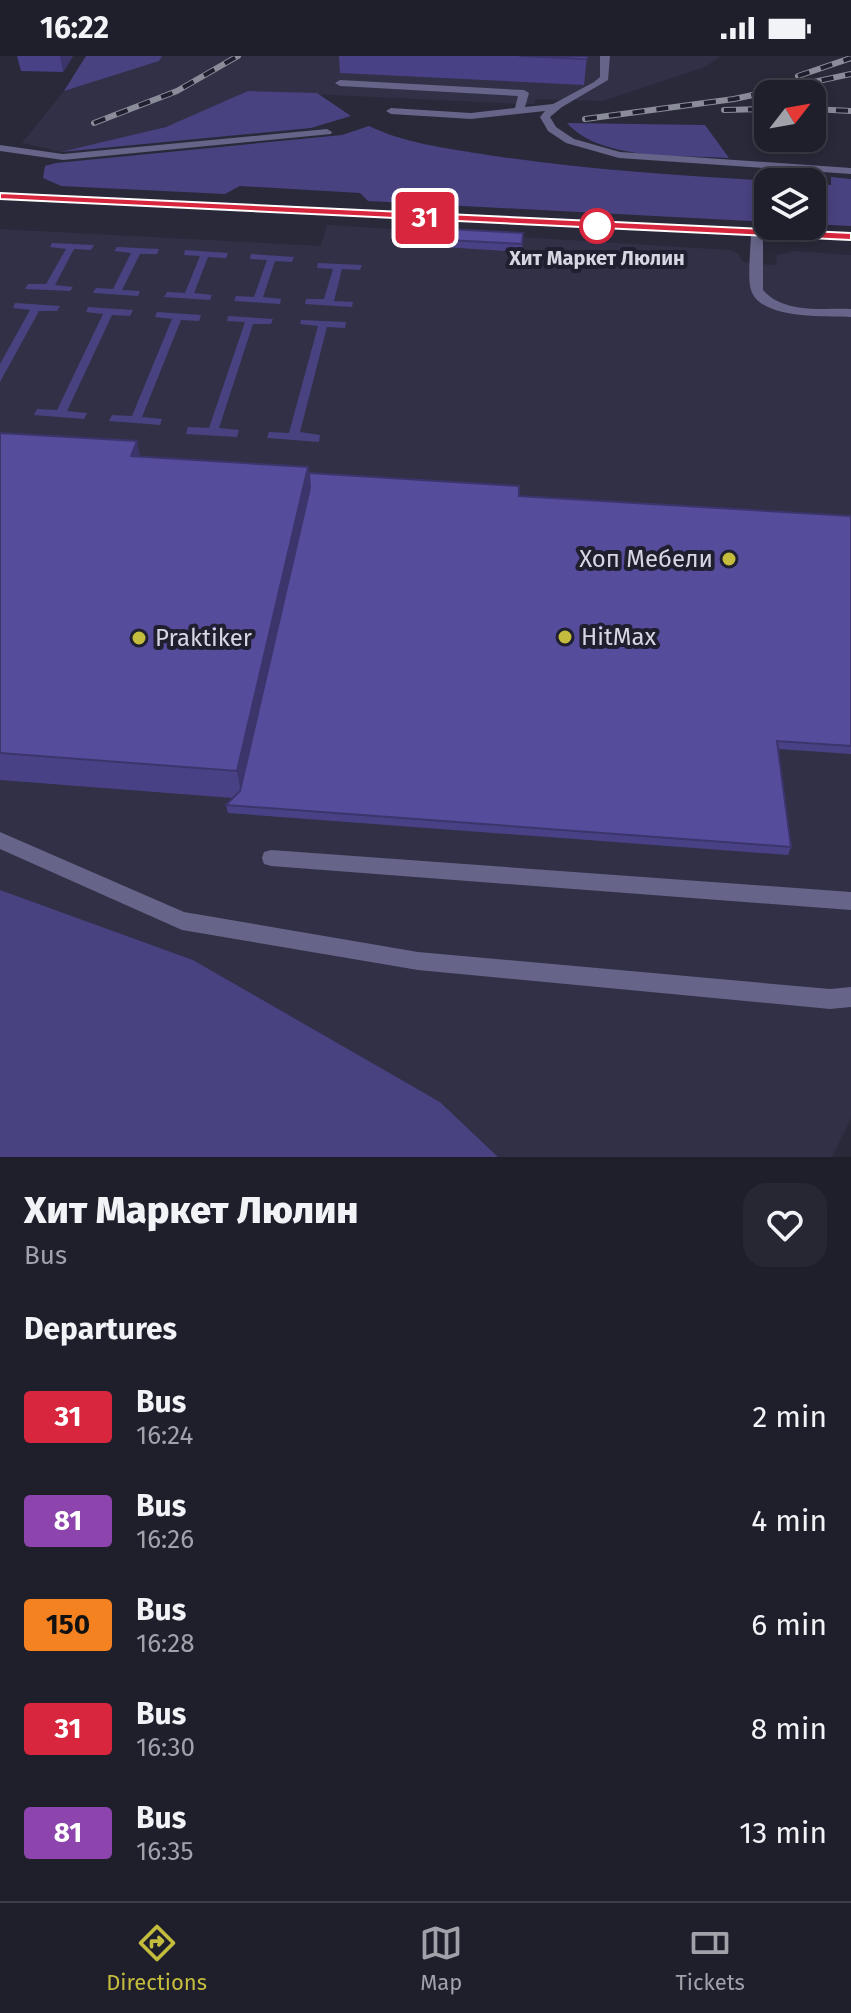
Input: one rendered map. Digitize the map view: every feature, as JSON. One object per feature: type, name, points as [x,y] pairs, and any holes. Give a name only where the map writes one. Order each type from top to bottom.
[{"type":"street","points":[[391,111],[471,116],[553,107],[595,87],[605,78],[605,56]]},
{"type":"street","points":[[340,83],[524,93],[519,112]]},
{"type":"street","points":[[553,107],[545,117],[552,129],[590,149],[619,155],[851,171]]},
{"type":"street","points":[[0,148],[63,157],[327,132]]},
{"type":"street","points":[[0,196],[754,232]]},
{"type":"street","points":[[826,236],[851,237]]},
{"type":"street","points":[[757,240],[757,290],[761,297],[789,309],[851,313]]},
{"type":"street","points":[[0,840],[182,921],[418,961],[830,999],[851,997]]},
{"type":"street","points":[[271,858],[851,901]]},
{"type":"shaded area","points":[[86,56],[721,56],[705,67],[603,101],[536,99],[534,104],[521,104],[248,91],[190,119],[135,136],[61,152],[22,143],[64,91]]},
{"type":"shaded area","points":[[86,56],[162,56],[159,61],[64,91]]},
{"type":"shaded area","points":[[248,91],[317,93],[351,116],[311,128],[61,152],[166,127]]},
{"type":"shaded area","points":[[567,123],[705,125],[729,158],[665,156],[620,150],[581,135]]},
{"type":"shaded area","points":[[369,126],[425,144],[520,160],[754,180],[754,221],[368,201],[360,193],[240,186],[225,194],[61,186],[43,178],[45,166],[56,163],[342,135]]},
{"type":"shaded area","points":[[831,177],[851,179],[851,226],[826,225],[826,184],[831,185]]},
{"type":"shaded area","points":[[327,225],[729,250],[739,254],[742,262],[757,264],[776,265],[777,255],[795,251],[851,255],[851,1119],[832,1157],[498,1157],[440,1102],[193,960],[0,890],[0,229],[321,246]]},
{"type":"shaded area","points":[[52,243],[94,245],[91,250],[74,249],[55,285],[73,287],[70,291],[25,289],[28,284],[46,284],[66,249],[50,247]]},
{"type":"shaded area","points":[[117,247],[159,249],[157,254],[140,254],[122,290],[140,291],[138,296],[93,293],[96,288],[113,289],[131,253],[114,251]]},
{"type":"shaded area","points":[[185,250],[228,253],[226,258],[208,257],[194,293],[212,295],[210,300],[164,297],[167,292],[185,293],[200,256],[184,255]]},
{"type":"shaded area","points":[[251,254],[294,257],[292,262],[275,261],[263,297],[281,299],[280,304],[234,301],[236,296],[254,297],[267,260],[250,259]]},
{"type":"shaded area","points":[[318,263],[362,265],[360,270],[342,269],[334,301],[353,302],[352,307],[305,304],[306,299],[324,299],[333,269],[317,268]]},
{"type":"shaded area","points":[[15,303],[60,306],[57,311],[39,311],[0,382],[0,364],[30,310],[13,308]]},
{"type":"shaded area","points":[[88,307],[133,310],[130,316],[112,315],[67,411],[87,413],[84,419],[34,415],[37,409],[57,410],[103,314],[86,312]]},
{"type":"shaded area","points":[[157,312],[201,315],[199,321],[181,320],[142,417],[162,419],[160,425],[109,421],[112,415],[132,416],[172,319],[155,317]]},
{"type":"shaded area","points":[[228,316],[273,319],[271,324],[253,324],[219,428],[239,430],[237,437],[186,434],[188,427],[209,428],[245,322],[227,321]]},
{"type":"shaded area","points":[[301,320],[346,322],[345,328],[327,327],[300,432],[320,435],[319,442],[267,438],[269,432],[289,433],[318,326],[300,324]]},
{"type":"shaded area","points":[[0,890],[193,960],[440,1102],[498,1157],[0,1157]]},
{"type":"building","points":[[519,56],[587,56],[587,59]]},
{"type":"building","points":[[428,228],[523,233],[522,244],[427,239]]},
{"type":"building","name":"Praktiker","points":[[0,433],[137,441],[131,456],[308,467],[237,771],[0,753]]},
{"type":"building","name":"HitMax","points":[[309,473],[519,486],[519,496],[851,516],[851,746],[777,741],[791,847],[226,805],[240,791],[310,488]]},
{"type":"railway","points":[[94,123],[177,91],[238,56]]},
{"type":"railway","points":[[798,76],[851,58]]},
{"type":"railway","points":[[585,119],[734,99],[851,74]]},
{"type":"railway","points":[[724,110],[754,109]]},
{"type":"railway","points":[[826,110],[851,111]]},
{"type":"bus line","name":"31","points":[[0,196],[851,237]]},
{"type":"place","name":"Хит Маркет Люлин","points":[[597,226]]},
{"type":"place","name":"Хоп Мебели","points":[[729,559]]},
{"type":"place","name":"HitMax","points":[[565,637]]},
{"type":"place","name":"Praktiker","points":[[139,638]]}]
